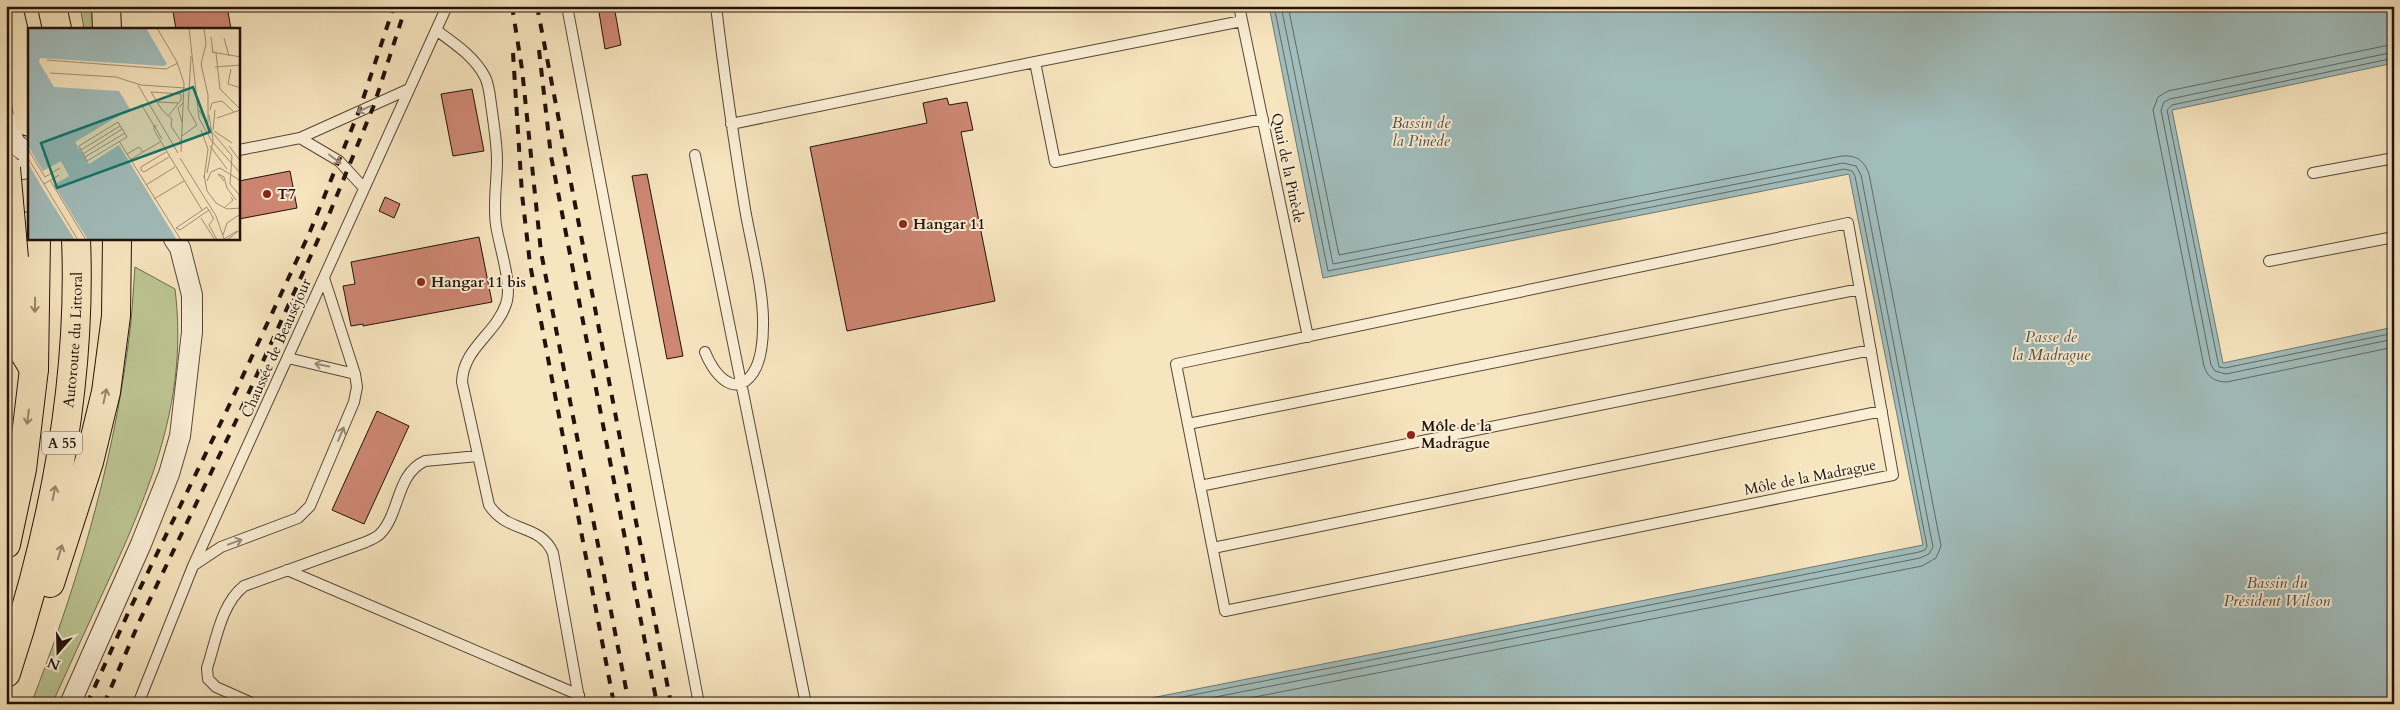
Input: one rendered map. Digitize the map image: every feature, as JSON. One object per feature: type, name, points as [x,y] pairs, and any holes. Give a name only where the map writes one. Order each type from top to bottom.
[{"type":"highway","points":[[8,6],[16,41],[28,116]]},
{"type":"highway","points":[[52,6],[57,28]]},
{"type":"highway","points":[[106,6],[107,28]]},
{"type":"highway","points":[[6,168],[23,247]]},
{"type":"highway","name":"A 55","points":[[6,544],[22,469],[34,368],[16,339],[23,247]]},
{"type":"highway","points":[[22,626],[52,579],[89,462],[106,392],[116,316],[117,247]]},
{"type":"highway","name":"Autoroute du Littoral","points":[[6,673],[22,626],[55,491],[68,410],[75,326],[77,248]]},
{"type":"street","points":[[6,120],[16,144],[28,153]]},
{"type":"street","points":[[6,172],[28,168]]},
{"type":"street","points":[[6,202],[28,210]]},
{"type":"street","points":[[23,247],[28,226]]},
{"type":"street","points":[[70,704],[141,544],[169,474],[180,436],[192,332],[192,295],[180,248],[175,240]]},
{"type":"lane","name":"Chaussée de Beauséjour","points":[[138,704],[193,566],[447,6]]},
{"type":"lane","points":[[566,6],[699,704]]},
{"type":"lane","points":[[706,352],[709,364],[718,376],[734,384],[741,382],[753,373],[758,360],[764,324],[731,124],[716,6]]},
{"type":"lane","name":"Quai de la Pinède","points":[[1239,6],[1308,337]]},
{"type":"lane","points":[[731,124],[1242,21]]},
{"type":"lane","points":[[436,30],[460,47],[477,65],[485,77],[497,150],[495,208],[508,290],[507,302],[502,314],[466,359],[462,370],[462,382],[489,505],[502,521],[541,536],[554,553],[580,700]]},
{"type":"lane","points":[[1035,62],[1055,162],[1263,119]]},
{"type":"lane","points":[[240,150],[300,138],[409,89]]},
{"type":"lane","points":[[300,138],[339,161],[364,188]]},
{"type":"lane","points":[[695,155],[806,704]]},
{"type":"lane","points":[[2313,173],[2394,158]]},
{"type":"lane","name":"Môle de la Madrague","points":[[1848,223],[1893,475],[1225,611],[1176,364],[1308,337],[1848,223]]},
{"type":"lane","points":[[2269,261],[2394,237]]},
{"type":"lane","points":[[193,566],[221,547],[298,518],[310,506],[354,402],[357,386],[324,278]]},
{"type":"lane","points":[[1188,424],[1860,289]]},
{"type":"lane","points":[[1200,486],[1871,350]]},
{"type":"lane","points":[[288,358],[354,374]]},
{"type":"lane","points":[[1212,548],[1882,411]]},
{"type":"lane","points":[[254,704],[216,687],[208,679],[207,668],[229,602],[238,591],[244,586],[366,542],[380,534],[409,473],[418,464],[425,461],[478,456]]},
{"type":"lane","points":[[287,570],[580,700]]},
{"type":"green space","points":[[80,6],[99,6],[100,28],[84,28]]},
{"type":"green space","points":[[135,267],[175,289],[178,328],[177,365],[164,436],[154,470],[127,538],[52,704],[31,704],[63,617],[102,483],[121,392],[130,326]]},
{"type":"water","points":[[1269,6],[2394,6],[2394,63],[2172,110],[2223,363],[2394,327],[2394,704],[1121,704],[1923,545],[1849,174],[1323,278]]},
{"type":"building","points":[[172,6],[227,6],[231,28],[176,28]]},
{"type":"building","points":[[598,6],[614,6],[621,45],[605,49]]},
{"type":"building","points":[[472,89],[484,151],[453,156],[441,94]]},
{"type":"building","name":"Hangar 11","points":[[947,98],[949,105],[967,102],[973,130],[961,132],[995,301],[847,331],[810,147],[927,123],[923,103]]},
{"type":"building","name":"T7","points":[[290,171],[297,208],[240,219],[240,181]]},
{"type":"building","points":[[647,174],[683,356],[667,359],[632,176]]},
{"type":"building","points":[[385,197],[400,204],[394,218],[379,211]]},
{"type":"building","name":"Hangar 11 bis","points":[[479,237],[492,302],[363,326],[363,324],[351,326],[343,286],[355,284],[351,262]]},
{"type":"building","points":[[377,411],[409,426],[364,524],[332,510]]},
{"type":"railway","points":[[87,704],[129,611],[226,412],[309,234],[359,111],[394,6]]},
{"type":"railway","points":[[104,704],[140,620],[235,423],[326,222],[374,105],[406,6]]},
{"type":"railway","points":[[512,6],[522,69],[541,252],[629,704]]},
{"type":"railway","points":[[537,6],[671,704]]},
{"type":"railway","points":[[539,50],[551,156],[657,704]]},
{"type":"railway","points":[[513,53],[522,194],[530,264],[614,704]]},
{"type":"place","name":"T7","points":[[267,194]]},
{"type":"place","name":"Hangar 11","points":[[903,224]]},
{"type":"place","name":"Hangar 11 bis","points":[[421,282]]},
{"type":"place","name":"Môle de la Madrague","points":[[1411,435]]},
{"type":"water label","name":"Bassin de la Pinède","points":[[1421,131]]},
{"type":"water label","name":"Passe de la Madrague","points":[[2051,345]]},
{"type":"water label","name":"Bassin du Président Wilson","points":[[2277,591]]}]
